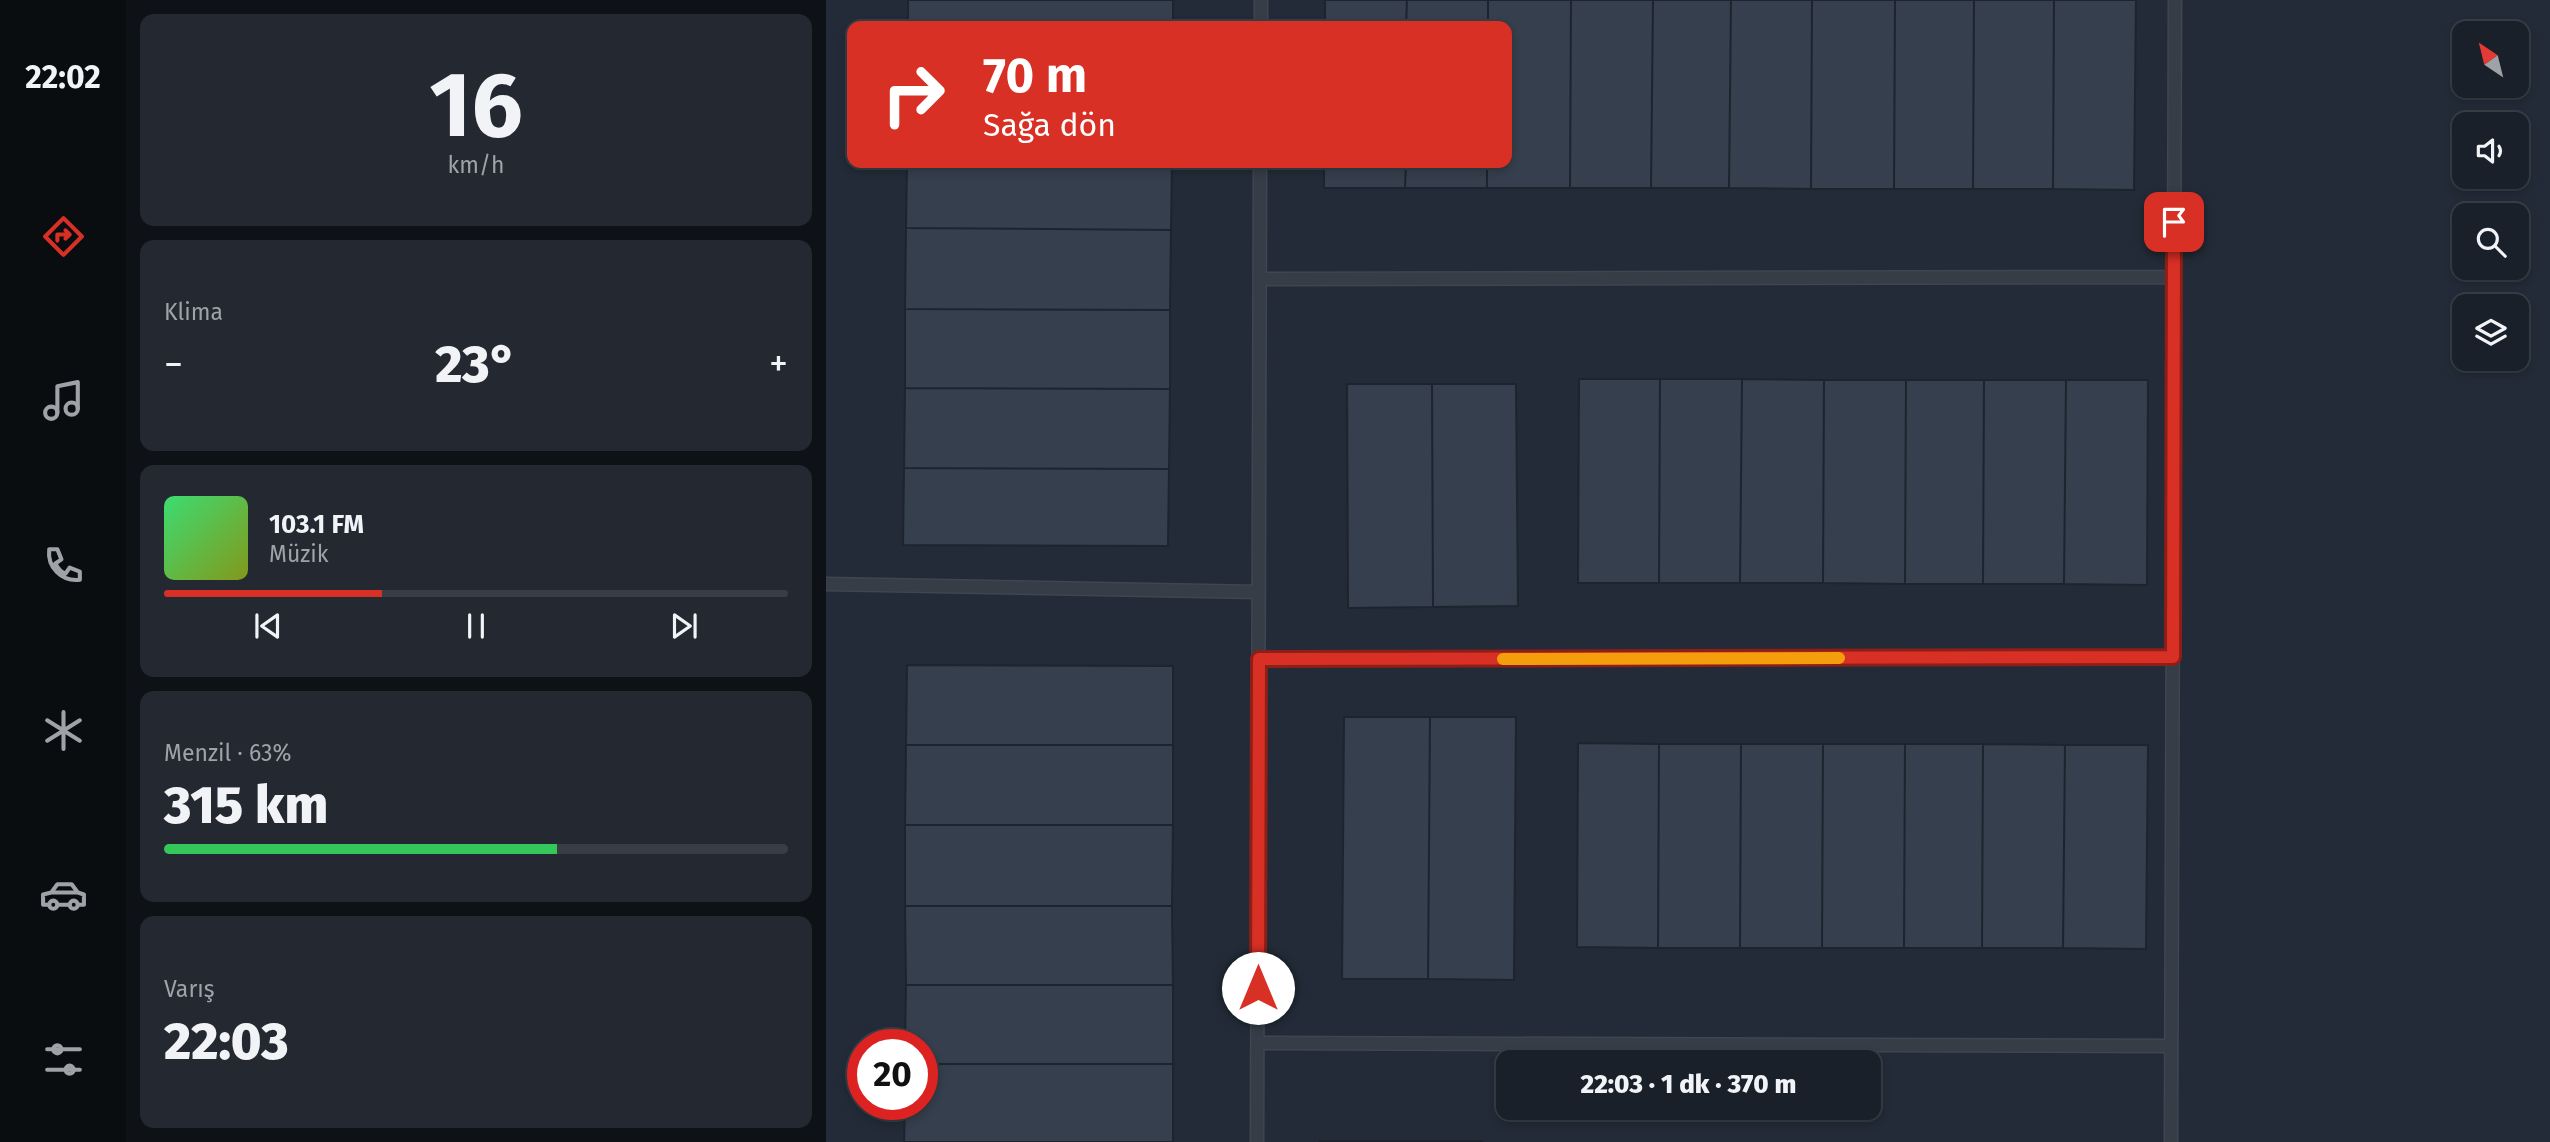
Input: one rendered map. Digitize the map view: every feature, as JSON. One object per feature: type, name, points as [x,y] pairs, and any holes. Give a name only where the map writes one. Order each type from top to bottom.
[{"type":"lane","points":[[1261,0],[1261,21]]},
{"type":"lane","points":[[2171,1142],[2175,0]]},
{"type":"lane","points":[[1257,1142],[1260,168]]},
{"type":"lane","points":[[1260,279],[2174,277]]},
{"type":"lane","points":[[826,584],[1259,593]]},
{"type":"lane","points":[[1259,659],[2173,657]]},
{"type":"lane","points":[[1258,1043],[2171,1046]]},
{"type":"building","points":[[908,0],[1173,0],[1173,21],[908,21]]},
{"type":"building","points":[[1325,0],[1407,0],[1406,21],[1325,21]]},
{"type":"building","points":[[1407,0],[1488,0],[1488,21],[1406,21]]},
{"type":"building","points":[[1488,0],[1571,0],[1570,188],[1487,188],[1487,168],[1512,168],[1512,21],[1488,21]]},
{"type":"building","points":[[1571,0],[1653,0],[1651,188],[1570,188]]},
{"type":"building","points":[[1653,0],[1731,0],[1729,188],[1651,188]]},
{"type":"building","points":[[1731,0],[1812,0],[1811,189],[1729,188]]},
{"type":"building","points":[[1812,0],[1895,0],[1894,189],[1811,189]]},
{"type":"building","points":[[1895,0],[1974,0],[1973,189],[1894,189]]},
{"type":"building","points":[[1974,0],[2054,0],[2053,189],[1973,189]]},
{"type":"building","points":[[2054,0],[2136,0],[2134,190],[2053,189]]},
{"type":"building","points":[[907,168],[1172,168],[1171,230],[906,228]]},
{"type":"building","points":[[1324,168],[1406,168],[1405,188],[1324,188]]},
{"type":"building","points":[[1406,168],[1487,168],[1487,188],[1405,188]]},
{"type":"building","points":[[906,228],[1171,230],[1170,310],[905,309]]},
{"type":"building","points":[[905,309],[1170,310],[1170,389],[905,388]]},
{"type":"building","points":[[1579,379],[1660,379],[1659,583],[1578,583]]},
{"type":"building","points":[[1660,379],[1742,379],[1740,583],[1659,583]]},
{"type":"building","points":[[1742,379],[1824,380],[1823,583],[1740,583]]},
{"type":"building","points":[[1824,380],[1906,380],[1905,584],[1823,583]]},
{"type":"building","points":[[1906,380],[1984,380],[1983,584],[1905,584]]},
{"type":"building","points":[[1984,380],[2066,380],[2064,584],[1983,584]]},
{"type":"building","points":[[2066,380],[2148,380],[2147,585],[2064,584]]},
{"type":"building","points":[[1347,384],[1432,384],[1433,607],[1348,608]]},
{"type":"building","points":[[1432,384],[1516,384],[1518,606],[1433,607]]},
{"type":"building","points":[[905,388],[1170,389],[1169,469],[904,468]]},
{"type":"building","points":[[904,468],[1169,469],[1168,546],[903,545]]},
{"type":"building","points":[[907,665],[1173,666],[1173,745],[906,745]]},
{"type":"building","points":[[1344,717],[1430,717],[1428,979],[1342,979]]},
{"type":"building","points":[[1430,717],[1516,717],[1514,980],[1428,979]]},
{"type":"building","points":[[1578,743],[1659,744],[1658,948],[1577,947]]},
{"type":"building","points":[[1659,744],[1741,744],[1740,948],[1658,948]]},
{"type":"building","points":[[1741,744],[1823,744],[1822,948],[1740,948]]},
{"type":"building","points":[[1823,744],[1905,744],[1904,948],[1822,948]]},
{"type":"building","points":[[1905,744],[1983,744],[1982,948],[1904,948]]},
{"type":"building","points":[[1983,744],[2065,745],[2063,948],[1982,948]]},
{"type":"building","points":[[906,745],[1173,745],[1173,825],[905,825]]},
{"type":"building","points":[[2065,745],[2148,745],[2146,949],[2063,948]]},
{"type":"building","points":[[905,825],[1173,825],[1172,906],[905,906]]},
{"type":"building","points":[[905,906],[1172,906],[1173,985],[906,985]]},
{"type":"building","points":[[906,985],[1173,985],[1173,1064],[938,1064],[938,1029],[905,1029]]},
{"type":"building","points":[[938,1064],[1173,1064],[1173,1142],[904,1142],[905,1120],[938,1120]]},
{"type":"building","points":[[1401,1141],[1401,1142],[1320,1142]]},
{"type":"building","points":[[1482,1141],[1482,1142],[1401,1142]]},
{"type":"slow traffic","points":[[1503,659],[1839,658]]},
{"type":"route","points":[[1258,988],[1259,659],[2173,657],[2174,222]]}]
